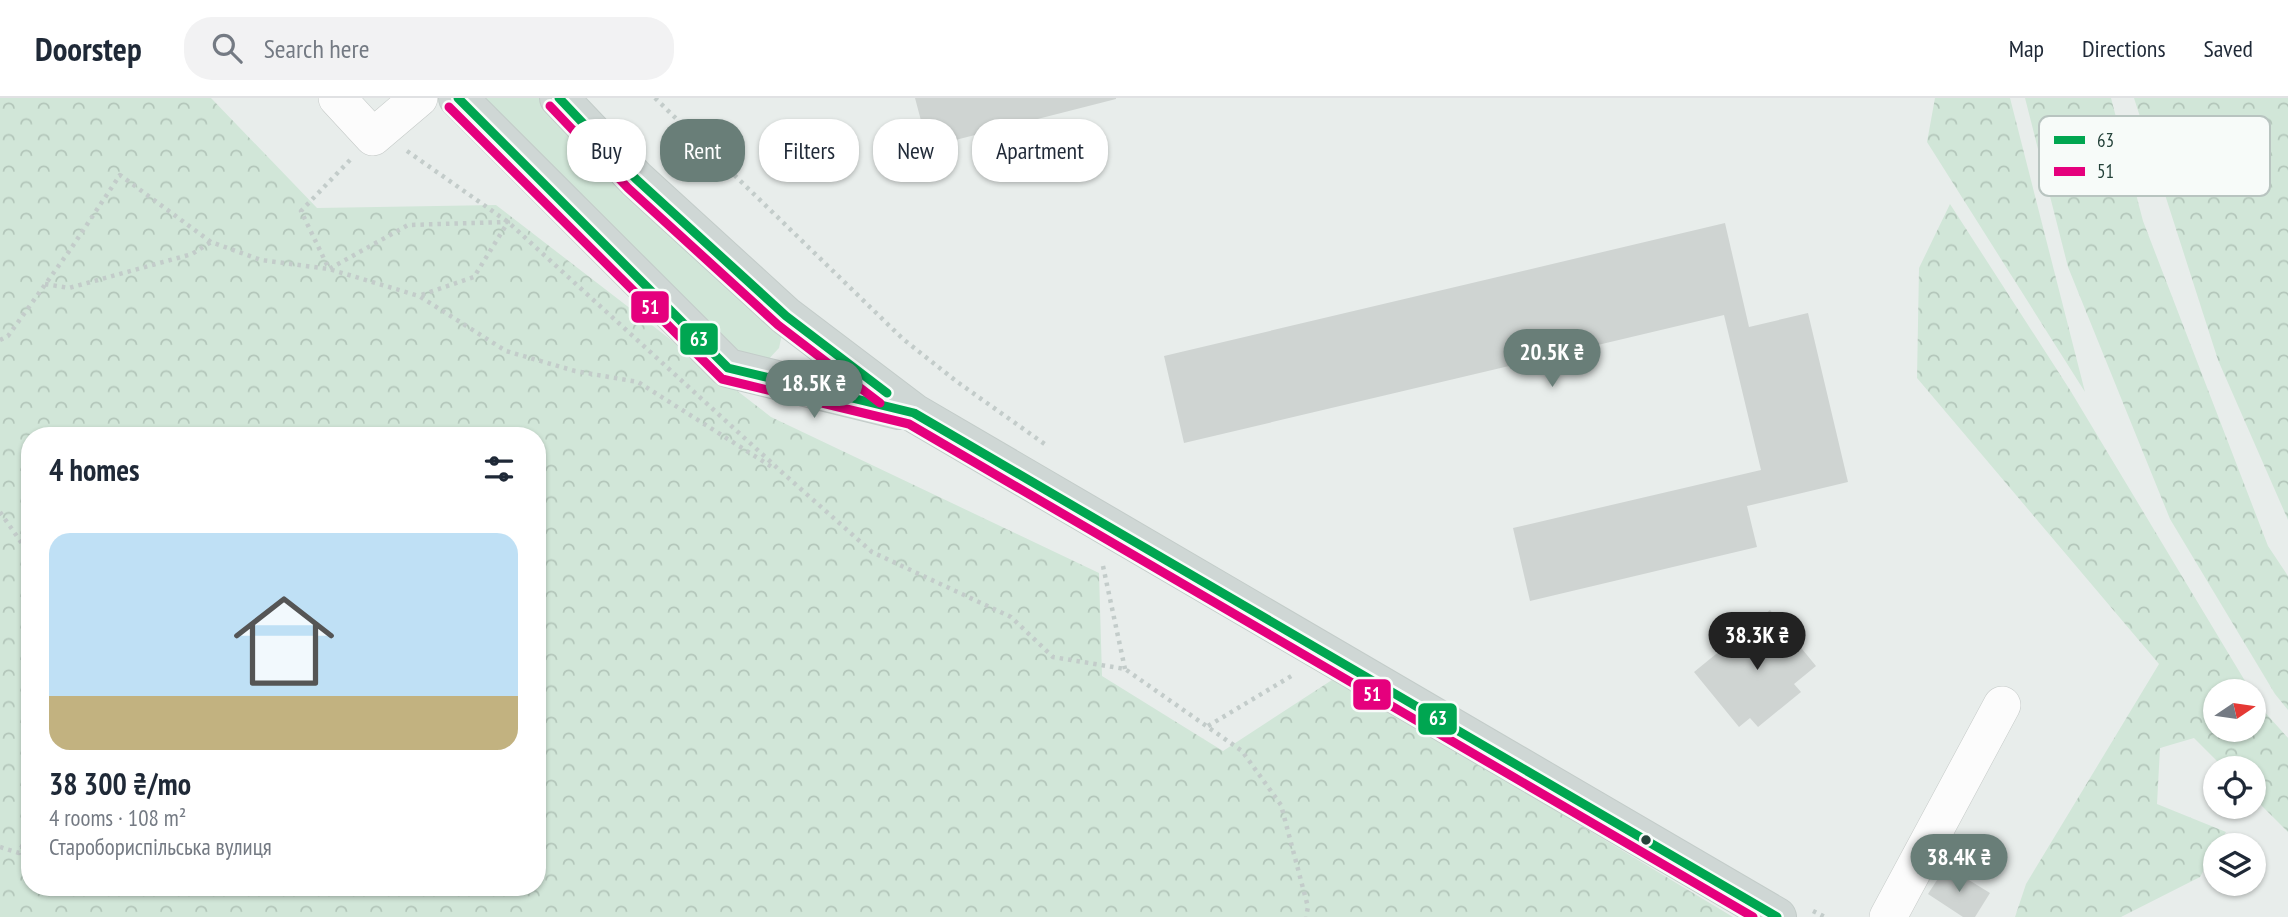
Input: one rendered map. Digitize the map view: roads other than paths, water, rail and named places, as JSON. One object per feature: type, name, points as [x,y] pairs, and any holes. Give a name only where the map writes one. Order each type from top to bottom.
[{"type":"main road","points":[[458,98],[728,368],[914,413]]},
{"type":"main road","points":[[559,98],[636,179],[786,316],[914,413],[1327,655],[1790,911]]},
{"type":"main road","points":[[728,368],[765,363],[779,348],[786,316]]},
{"type":"lane","points":[[337,98],[376,134],[419,98]]},
{"type":"lane","points":[[1888,917],[2002,705]]}]
